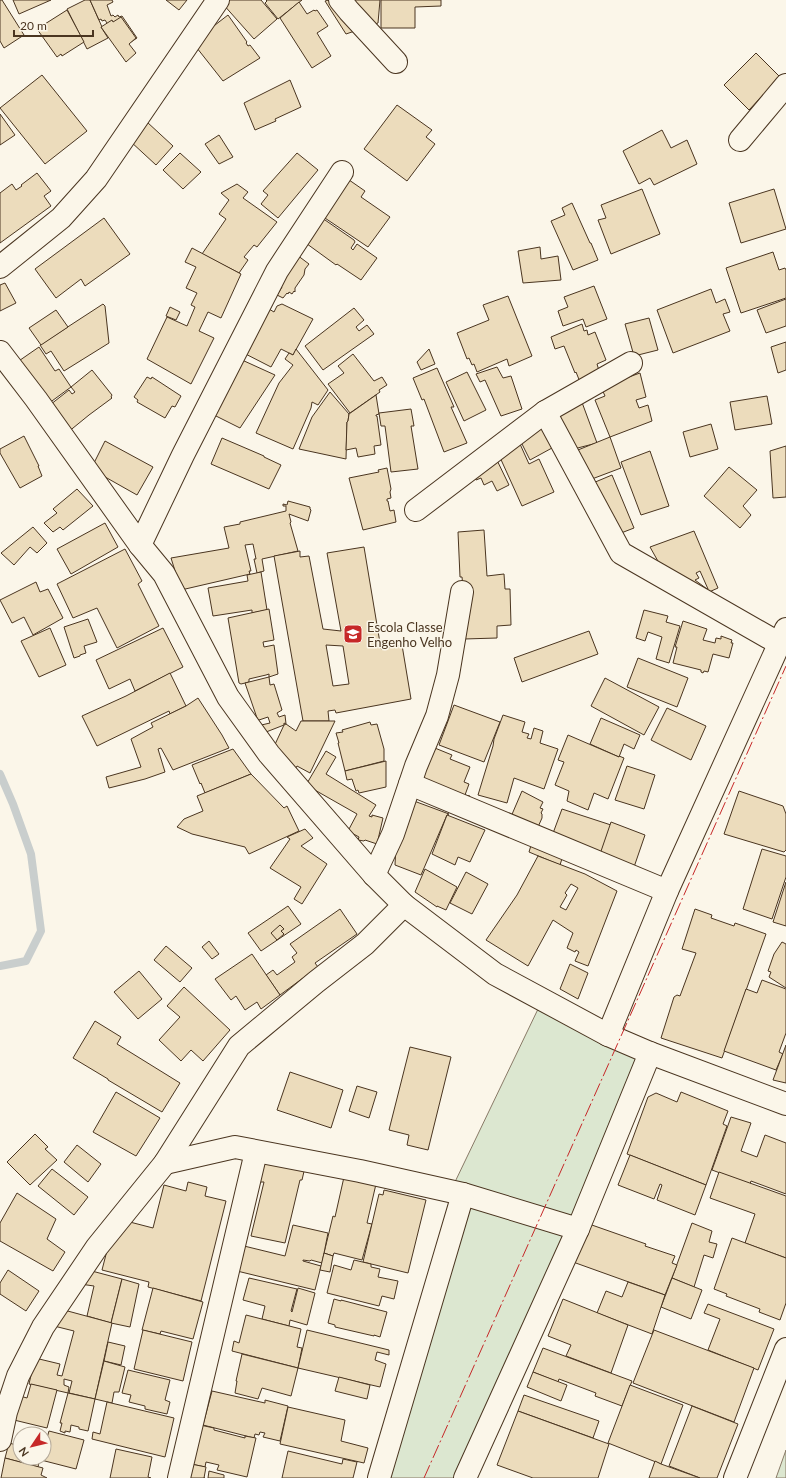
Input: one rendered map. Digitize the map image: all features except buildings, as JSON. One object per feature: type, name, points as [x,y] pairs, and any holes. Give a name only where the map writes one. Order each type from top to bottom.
[{"type":"street","points":[[0,267],[61,218],[96,179],[218,0]]},
{"type":"street","points":[[340,0],[396,62]]},
{"type":"street","points":[[740,140],[786,86]]},
{"type":"street","points":[[140,544],[183,455],[277,271],[342,172]]},
{"type":"street","points":[[0,352],[36,399],[140,544],[164,574],[232,704],[269,754],[374,875],[404,905],[495,974],[608,1035],[650,1053],[786,1104]]},
{"type":"street","points":[[416,510],[544,412],[631,363]]},
{"type":"street","points":[[544,412],[621,553],[783,637],[667,891],[608,1035]]},
{"type":"street","points":[[374,875],[393,834],[410,784],[437,716],[448,675],[462,592]]},
{"type":"street","points":[[410,784],[667,891]]},
{"type":"street","points":[[0,1440],[6,1412],[18,1376],[43,1327],[96,1247],[165,1163],[239,1046],[316,982],[365,944],[404,905]]},
{"type":"street","points":[[466,1478],[578,1229],[650,1053]]},
{"type":"street","points":[[165,1163],[235,1147],[360,1171],[463,1194],[578,1229]]},
{"type":"street","points":[[179,1478],[256,1152]]},
{"type":"street","points":[[379,1478],[463,1194]]},
{"type":"street","points":[[735,1478],[786,1349]]},
{"type":"green space","points":[[539,1007],[640,1059],[574,1221],[454,1184]]},
{"type":"green space","points":[[468,1205],[565,1232],[454,1478],[389,1478]]},
{"type":"green space","points":[[786,1450],[786,1478],[776,1478]]},
{"type":"waterway","points":[[0,774],[13,804],[31,854],[41,931],[26,961],[0,966]]},
{"type":"power","points":[[424,1478],[786,666]]},
{"type":"place","name":"Escola Classe Engenho Velho","points":[[353,634]]}]
